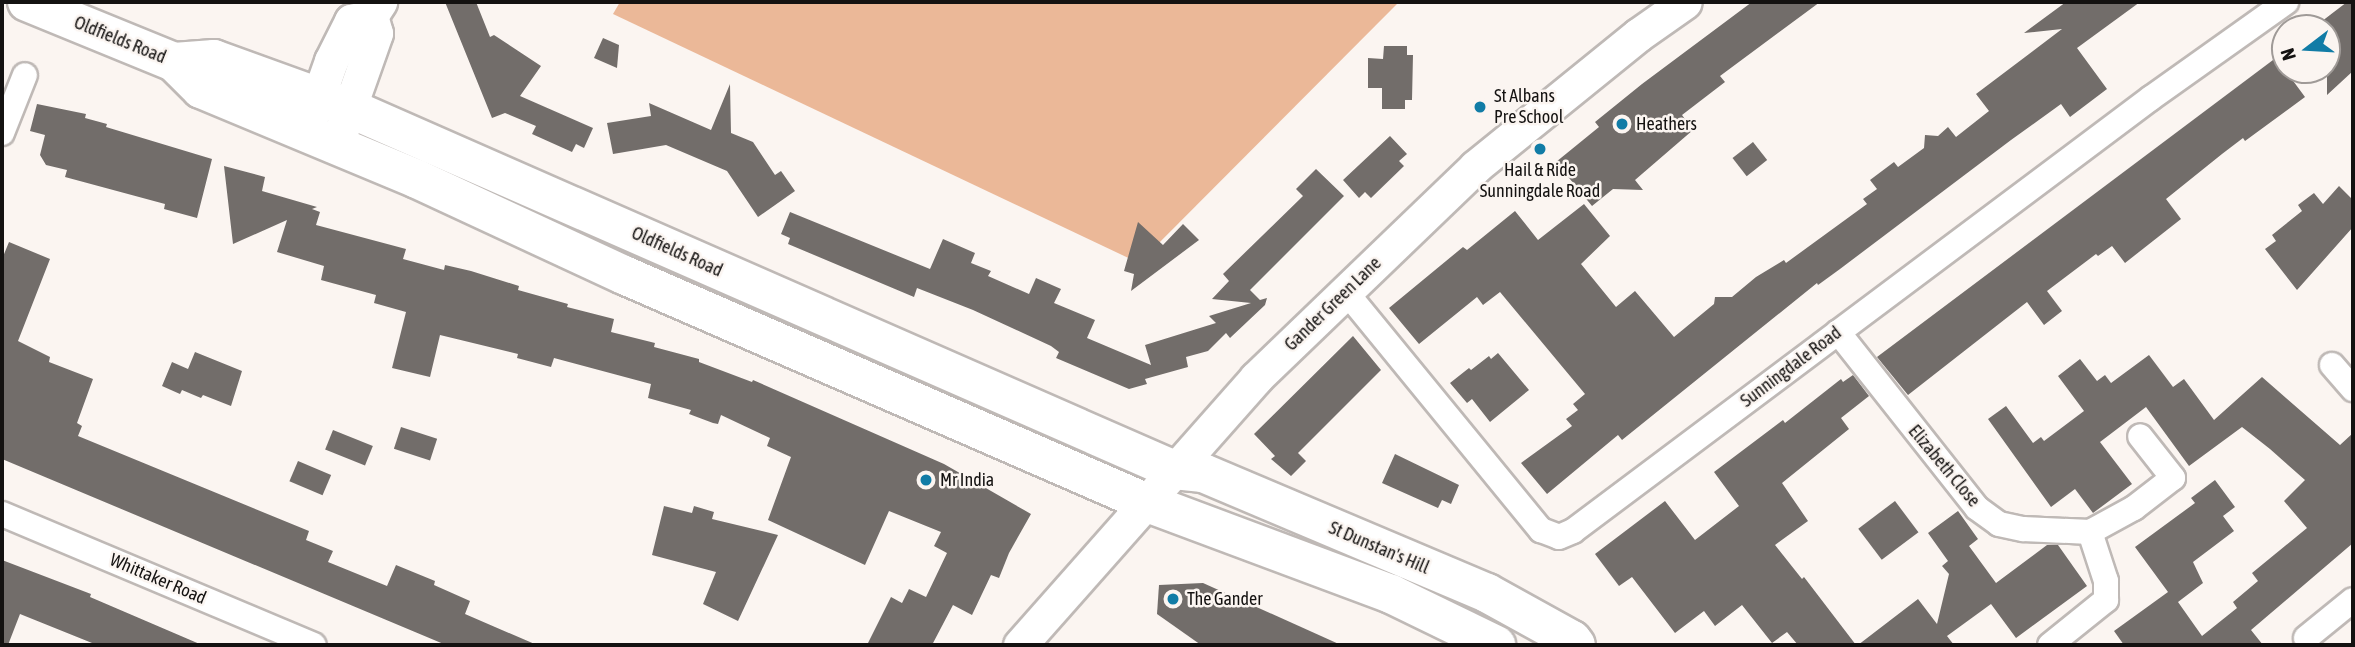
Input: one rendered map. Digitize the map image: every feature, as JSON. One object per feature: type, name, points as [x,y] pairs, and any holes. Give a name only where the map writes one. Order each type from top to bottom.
[{"type":"highway","name":"Oldfields Road","points":[[27,2],[174,62],[201,89],[322,138],[624,275],[1145,502]]},
{"type":"highway","name":"Oldfields Road","points":[[174,62],[214,59],[333,102],[1174,470]]},
{"type":"highway","name":"St Dunstan's Hill","points":[[1174,470],[1203,473],[1487,593],[1572,640],[1576,645]]},
{"type":"highway","points":[[1145,502],[1391,594],[1496,645]]},
{"type":"street","name":"Gander Green Lane","points":[[1020,645],[1256,378],[1475,167],[1638,35],[1685,2]]},
{"type":"street","name":"Sunningdale Road","points":[[1346,292],[1541,530],[1559,537],[1573,531],[1838,331],[2286,2]]},
{"type":"street","points":[[322,138],[333,102],[376,33],[375,9]]},
{"type":"street","points":[[2,132],[25,75]]},
{"type":"street","name":"Elizabeth Close","points":[[1838,331],[1877,384],[1987,517],[1999,524],[2023,529],[2090,532]]},
{"type":"street","points":[[2332,365],[2353,389]]},
{"type":"street","points":[[2050,645],[2106,600],[2106,581],[2090,532],[2134,508],[2172,478],[2140,436]]},
{"type":"street","name":"Whittaker Road","points":[[2,514],[314,645]]},
{"type":"street","points":[[2306,638],[2353,600]]},
{"type":"shaded area","points":[[620,2],[1399,2],[1139,263],[613,14]]},
{"type":"building","points":[[445,2],[476,2],[490,37],[494,35],[541,66],[520,96],[593,128],[584,148],[576,144],[572,152],[532,134],[536,126],[505,113],[492,118]]},
{"type":"building","points":[[1752,2],[1820,2],[1720,76],[1725,82],[1682,115],[1693,130],[1635,180],[1643,190],[1613,189],[1592,206],[1556,162],[1599,127],[1595,122]]},
{"type":"building","points":[[2066,2],[2140,2],[2077,48],[2107,89],[2070,117],[2061,104],[2011,140],[1840,269],[1818,285],[1817,283],[1622,440],[1618,435],[1547,494],[1521,463],[1572,426],[1566,419],[1578,410],[1573,404],[1585,394],[1500,292],[1483,305],[1477,297],[1419,344],[1389,308],[1463,247],[1467,250],[1515,211],[1538,240],[1584,204],[1610,236],[1581,264],[1616,307],[1635,291],[1674,337],[1714,304],[1715,297],[1732,297],[1756,277],[1784,260],[1786,263],[1867,204],[1863,199],[1877,189],[1870,180],[1894,162],[1898,167],[1924,148],[1925,135],[1938,136],[1948,127],[1956,137],[1989,111],[1976,94],[2062,29],[2024,33]]},
{"type":"building","points":[[2347,2],[2353,2],[2353,71],[2341,82],[2341,14],[2331,14]]},
{"type":"building","points":[[603,38],[619,45],[617,68],[594,58]]},
{"type":"building","points":[[1384,46],[1407,46],[1407,55],[1413,55],[1412,100],[1405,100],[1405,109],[1382,109],[1382,88],[1368,88],[1368,58],[1383,59]]},
{"type":"building","points":[[2271,62],[2271,84],[2295,84],[2305,97],[2245,141],[2243,138],[2166,199],[2181,219],[2125,263],[2112,246],[2098,256],[2096,254],[2047,291],[2062,311],[2044,325],[2027,302],[1908,395],[1877,357]]},
{"type":"building","points":[[730,84],[731,133],[753,142],[775,175],[781,171],[795,191],[758,217],[727,171],[666,145],[613,154],[607,123],[651,116],[649,103],[711,130]]},
{"type":"building","points":[[2327,84],[2339,84],[2327,95]]},
{"type":"building","points":[[37,104],[86,114],[85,118],[107,124],[106,127],[212,159],[197,218],[164,209],[165,204],[65,177],[67,170],[46,165],[40,155],[45,135],[30,131]]},
{"type":"building","points":[[1390,136],[1407,154],[1399,161],[1404,166],[1371,198],[1365,192],[1359,198],[1343,180]]},
{"type":"building","points":[[1753,142],[1767,160],[1747,176],[1733,158]]},
{"type":"building","points":[[224,166],[265,177],[262,191],[317,207],[312,209],[320,212],[316,225],[406,249],[403,259],[444,270],[445,265],[471,271],[519,286],[518,290],[568,304],[567,307],[614,319],[611,332],[655,343],[654,347],[699,359],[699,362],[752,382],[753,380],[944,464],[1031,514],[1009,553],[999,578],[991,575],[972,615],[953,605],[932,645],[867,645],[891,597],[902,603],[909,589],[926,597],[947,553],[934,546],[941,532],[889,511],[865,565],[768,520],[791,457],[767,446],[770,438],[721,415],[718,424],[713,423],[689,414],[691,410],[648,398],[651,384],[554,358],[551,367],[517,358],[518,354],[440,335],[430,377],[392,368],[406,312],[374,303],[376,295],[321,280],[324,266],[277,252],[287,220],[233,244]]},
{"type":"building","points":[[1316,169],[1344,196],[1250,290],[1260,300],[1267,298],[1265,305],[1230,338],[1226,333],[1208,351],[1186,357],[1188,367],[1145,379],[1147,384],[1129,389],[1056,358],[1059,352],[1051,346],[973,310],[917,288],[914,297],[788,244],[790,238],[781,234],[790,212],[930,269],[943,239],[975,253],[971,263],[991,271],[988,276],[1029,294],[1036,278],[1061,289],[1054,303],[1095,320],[1087,338],[1151,365],[1145,345],[1216,323],[1209,316],[1251,303],[1212,299],[1229,281],[1223,274],[1303,196],[1296,189]]},
{"type":"building","points":[[2339,186],[2353,200],[2353,227],[2297,290],[2265,249],[2276,241],[2272,235],[2302,211],[2298,205],[2314,193],[2323,204]]},
{"type":"building","points":[[1138,222],[1163,245],[1183,224],[1199,240],[1131,291],[1134,274],[1124,271]]},
{"type":"building","points":[[9,242],[50,259],[18,341],[50,357],[49,362],[93,379],[77,423],[82,426],[78,436],[309,531],[306,540],[333,551],[328,562],[387,586],[396,565],[435,581],[434,585],[470,601],[465,614],[537,645],[446,645],[2,459],[2,259]]},
{"type":"building","points":[[1353,336],[1381,370],[1298,453],[1306,461],[1291,476],[1271,459],[1275,456],[1254,434]]},
{"type":"building","points":[[195,352],[242,371],[231,406],[203,395],[201,398],[182,390],[180,394],[162,386],[172,362],[188,369]]},
{"type":"building","points":[[1498,353],[1529,390],[1490,422],[1472,399],[1467,403],[1450,383],[1469,368],[1471,370],[1489,356],[1491,359]]},
{"type":"building","points":[[2149,355],[2173,387],[2184,379],[2214,420],[2262,377],[2340,445],[2353,433],[2353,543],[2251,630],[2263,645],[2124,645],[2114,631],[2168,592],[2135,547],[2195,503],[2191,498],[2215,480],[2235,507],[2223,516],[2234,531],[2193,562],[2203,583],[2178,602],[2202,636],[2237,608],[2233,602],[2258,581],[2252,573],[2307,528],[2284,501],[2305,480],[2270,449],[2242,427],[2189,466],[2146,407],[2100,442],[2132,484],[2093,513],[2075,489],[2051,507],[1988,419],[2006,406],[2033,443],[2041,437],[2044,441],[2084,411],[2058,376],[2080,359],[2097,381],[2105,375],[2111,383]]},
{"type":"building","points":[[1853,375],[1869,396],[1841,418],[1849,429],[1782,483],[1808,521],[1775,545],[1802,579],[1804,577],[1856,645],[1798,645],[1787,632],[1772,643],[1742,605],[1715,626],[1704,611],[1675,633],[1632,577],[1619,586],[1595,554],[1665,501],[1695,540],[1739,506],[1714,472],[1783,420],[1785,423],[1841,379],[1843,382]]},
{"type":"building","points":[[401,427],[437,439],[430,461],[394,449]]},
{"type":"building","points":[[333,430],[373,446],[365,466],[325,449]]},
{"type":"building","points":[[1395,454],[1459,485],[1451,504],[1442,500],[1438,508],[1382,483]]},
{"type":"building","points":[[298,461],[331,475],[323,495],[289,481]]},
{"type":"building","points":[[1895,501],[1918,532],[1882,560],[1858,529]]},
{"type":"building","points":[[664,506],[692,513],[694,506],[714,512],[712,519],[778,535],[738,621],[703,604],[716,572],[652,555]]},
{"type":"building","points":[[1958,511],[1978,539],[1969,546],[1996,583],[2047,545],[2058,545],[2087,586],[2016,638],[1991,604],[1947,636],[1954,645],[1858,645],[1918,599],[1937,624],[1949,574],[1942,566],[1948,561],[1928,533]]},
{"type":"building","points":[[2,560],[91,594],[90,597],[202,645],[97,645],[20,614],[8,645],[2,645]]},
{"type":"building","points":[[1203,583],[1341,645],[1201,645],[1157,614],[1159,585]]},
{"type":"place","name":"St Albans Pre School","points":[[1480,107]]},
{"type":"place","name":"Heathers","points":[[1622,124]]},
{"type":"place","name":"Hail & Ride Sunningdale Road","points":[[1540,149]]},
{"type":"place","name":"Mr India","points":[[926,480]]},
{"type":"place","name":"The Gander","points":[[1173,599]]}]
